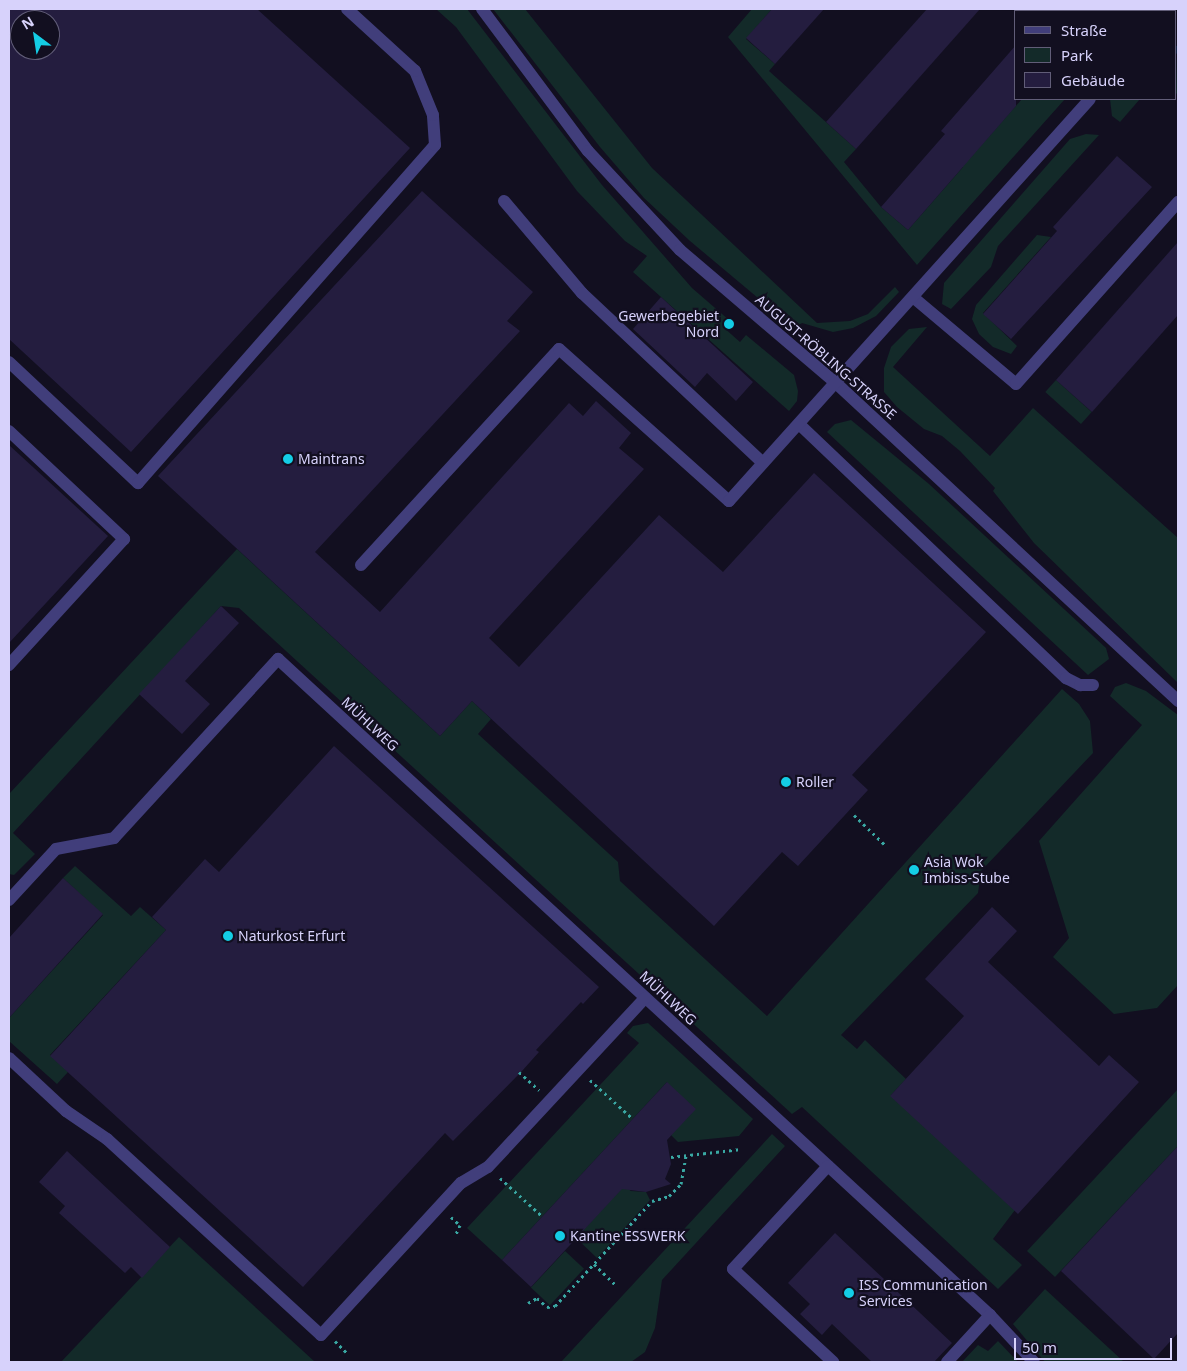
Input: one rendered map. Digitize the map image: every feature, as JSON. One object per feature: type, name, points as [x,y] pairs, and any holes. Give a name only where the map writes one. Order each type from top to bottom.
[{"type":"street","points":[[9,362],[138,482],[435,145],[433,115],[415,71],[347,9]]},
{"type":"street","name":"AUGUST-RÖBLING-STRASSE","points":[[482,9],[588,151],[634,203],[680,250],[837,384],[1178,701]]},
{"type":"street","points":[[361,565],[559,349],[729,501],[798,424],[837,384],[1089,100]]},
{"type":"street","points":[[504,201],[582,294],[763,463]]},
{"type":"street","points":[[914,298],[1016,384],[1178,202]]},
{"type":"street","points":[[798,424],[1066,678],[1080,685],[1093,685]]},
{"type":"street","points":[[9,431],[124,539],[9,665]]},
{"type":"street","name":"MÜHLWEG","points":[[9,900],[56,849],[114,838],[278,659],[990,1315],[1034,1362]]},
{"type":"street","points":[[9,1058],[66,1112],[107,1139],[322,1335],[462,1183],[488,1167],[646,998]]},
{"type":"street","points":[[828,1166],[733,1269],[833,1362]]},
{"type":"street","points":[[947,1362],[990,1315]]},
{"type":"path","points":[[854,815],[884,844]]},
{"type":"path","points":[[578,1070],[633,1118]]},
{"type":"path","points":[[519,1072],[550,1100]]},
{"type":"path","points":[[671,1156],[742,1150]]},
{"type":"path","points":[[528,1303],[537,1298],[547,1307],[555,1306],[652,1201],[669,1196],[681,1184],[686,1155]]},
{"type":"path","points":[[488,1167],[543,1217]]},
{"type":"path","points":[[440,1207],[460,1226],[455,1236]]},
{"type":"path","points":[[594,1264],[616,1285]]},
{"type":"green space","points":[[436,9],[467,9],[602,185],[692,288],[729,320],[723,327],[740,342],[746,335],[794,375],[798,391],[797,401],[789,411],[633,272],[647,256],[625,241],[577,191],[456,27]]},
{"type":"green space","points":[[493,9],[525,9],[652,168],[817,323],[850,321],[868,314],[895,287],[899,292],[876,316],[853,328],[833,332],[802,323],[794,328],[690,241],[644,198],[600,147]]},
{"type":"green space","points":[[752,9],[772,9],[746,39],[775,64],[769,71],[856,149],[844,162],[881,207],[908,230],[963,167],[950,156],[971,157],[1021,100],[1064,100],[917,265],[728,37]]},
{"type":"green space","points":[[1057,9],[1143,9],[1142,10]]},
{"type":"green space","points":[[1178,19],[1178,95],[1177,94]]},
{"type":"green space","points":[[1110,100],[1139,100],[1120,122],[1112,116]]},
{"type":"green space","points":[[1086,134],[1099,135],[998,246],[991,267],[951,309],[942,304],[944,283],[1070,139]]},
{"type":"green space","points":[[1037,235],[1051,237],[983,313],[1017,346],[1011,354],[993,347],[979,334],[972,319],[976,305]]},
{"type":"green space","points":[[927,327],[893,367],[990,456],[1033,408],[1178,538],[1178,683],[1034,543],[993,491],[995,488],[960,451],[942,436],[924,429],[897,407],[884,392],[884,368],[891,347],[909,329]]},
{"type":"green space","points":[[1056,380],[1092,412],[1081,424],[1045,392]]},
{"type":"green space","points":[[851,420],[929,484],[1106,648],[1109,659],[1088,675],[827,432],[835,424]]},
{"type":"green space","points":[[237,549],[440,736],[472,701],[491,719],[478,734],[618,862],[620,881],[767,1016],[1062,689],[1079,704],[1090,721],[1093,753],[981,871],[978,893],[841,1035],[857,1049],[865,1040],[906,1079],[891,1095],[1015,1210],[993,1239],[1022,1265],[998,1289],[802,1107],[792,1114],[239,608],[221,606],[13,833],[35,854],[14,875],[9,874],[9,794]]},
{"type":"green space","points":[[1126,683],[1146,691],[1178,715],[1178,985],[1157,1008],[1114,1014],[1053,957],[1069,938],[1039,841],[1142,725],[1110,696],[1115,687]]},
{"type":"green space","points":[[75,866],[131,916],[140,907],[166,930],[50,1055],[68,1072],[57,1084],[9,1041],[9,1018],[103,915],[63,878]]},
{"type":"green space","points":[[648,1023],[753,1119],[739,1136],[678,1142],[671,1135],[667,1082],[502,1260],[467,1228],[639,1043],[627,1033],[633,1026]]},
{"type":"green space","points":[[1178,1089],[1178,1146],[1055,1277],[1027,1251]]},
{"type":"green space","points":[[772,1134],[785,1146],[662,1280],[655,1328],[645,1352],[631,1362],[561,1362]]},
{"type":"green space","points":[[624,1186],[631,1191],[646,1192],[650,1200],[597,1258],[576,1238]]},
{"type":"green space","points":[[179,1237],[240,1293],[315,1362],[61,1362]]},
{"type":"green space","points":[[565,1251],[584,1269],[550,1305],[531,1288]]},
{"type":"green space","points":[[1045,1289],[1124,1362],[1045,1362],[1013,1324]]},
{"type":"green space","points":[[998,1341],[1018,1362],[962,1362],[978,1345],[988,1351]]},
{"type":"building","points":[[9,9],[257,9],[410,148],[131,452],[9,339]]},
{"type":"building","points":[[772,9],[824,9],[775,64],[746,38]]},
{"type":"building","points":[[927,9],[980,9],[856,149],[826,122]]},
{"type":"building","points":[[1014,47],[1014,100],[1016,100],[1016,106],[908,230],[881,207],[945,134],[941,131]]},
{"type":"building","points":[[1117,156],[1152,187],[1011,339],[983,314],[1057,231],[1053,227]]},
{"type":"building","points":[[422,191],[533,292],[507,321],[520,331],[315,552],[380,612],[569,403],[583,416],[596,401],[631,433],[619,448],[644,469],[489,638],[519,667],[659,515],[723,572],[814,473],[986,632],[852,775],[868,790],[798,866],[782,852],[714,926],[472,701],[440,736],[158,476]]},
{"type":"building","points":[[1178,242],[1178,315],[1092,412],[1056,380]]},
{"type":"building","points":[[661,297],[753,382],[736,401],[707,373],[695,387],[633,329]]},
{"type":"building","points":[[9,445],[108,536],[9,643]]},
{"type":"building","points":[[221,606],[239,623],[185,681],[210,704],[182,734],[139,694]]},
{"type":"building","points":[[334,746],[599,987],[583,1004],[581,1002],[536,1050],[539,1052],[522,1071],[453,1141],[445,1133],[303,1287],[50,1056],[166,930],[152,917],[205,859],[219,872]]},
{"type":"building","points":[[63,878],[103,914],[9,1018],[9,938]]},
{"type":"building","points":[[992,907],[1017,931],[988,962],[1099,1066],[1109,1055],[1139,1082],[1018,1214],[890,1096],[964,1016],[925,979]]},
{"type":"building","points":[[667,1082],[696,1109],[667,1140],[671,1164],[665,1179],[671,1184],[646,1192],[622,1189],[531,1287],[502,1260]]},
{"type":"building","points":[[1178,1146],[1178,1333],[1154,1359],[1061,1271]]},
{"type":"building","points":[[67,1151],[170,1247],[142,1278],[131,1267],[125,1273],[59,1213],[65,1206],[39,1182]]},
{"type":"building","name":"ISS Communication Services","points":[[835,1233],[952,1343],[934,1362],[872,1362],[832,1324],[822,1335],[800,1314],[810,1304],[788,1283]]},
{"type":"place","name":"Gewerbegebiet Nord","points":[[729,324]]},
{"type":"place","name":"Maintrans","points":[[288,459]]},
{"type":"place","name":"Roller","points":[[786,782]]},
{"type":"place","name":"Asia Wok Imbiss-Stube","points":[[914,870]]},
{"type":"place","name":"Naturkost Erfurt","points":[[228,936]]},
{"type":"place","name":"Kantine ESSWERK","points":[[560,1236]]},
{"type":"place","name":"ISS Communication Services","points":[[849,1293]]}]
